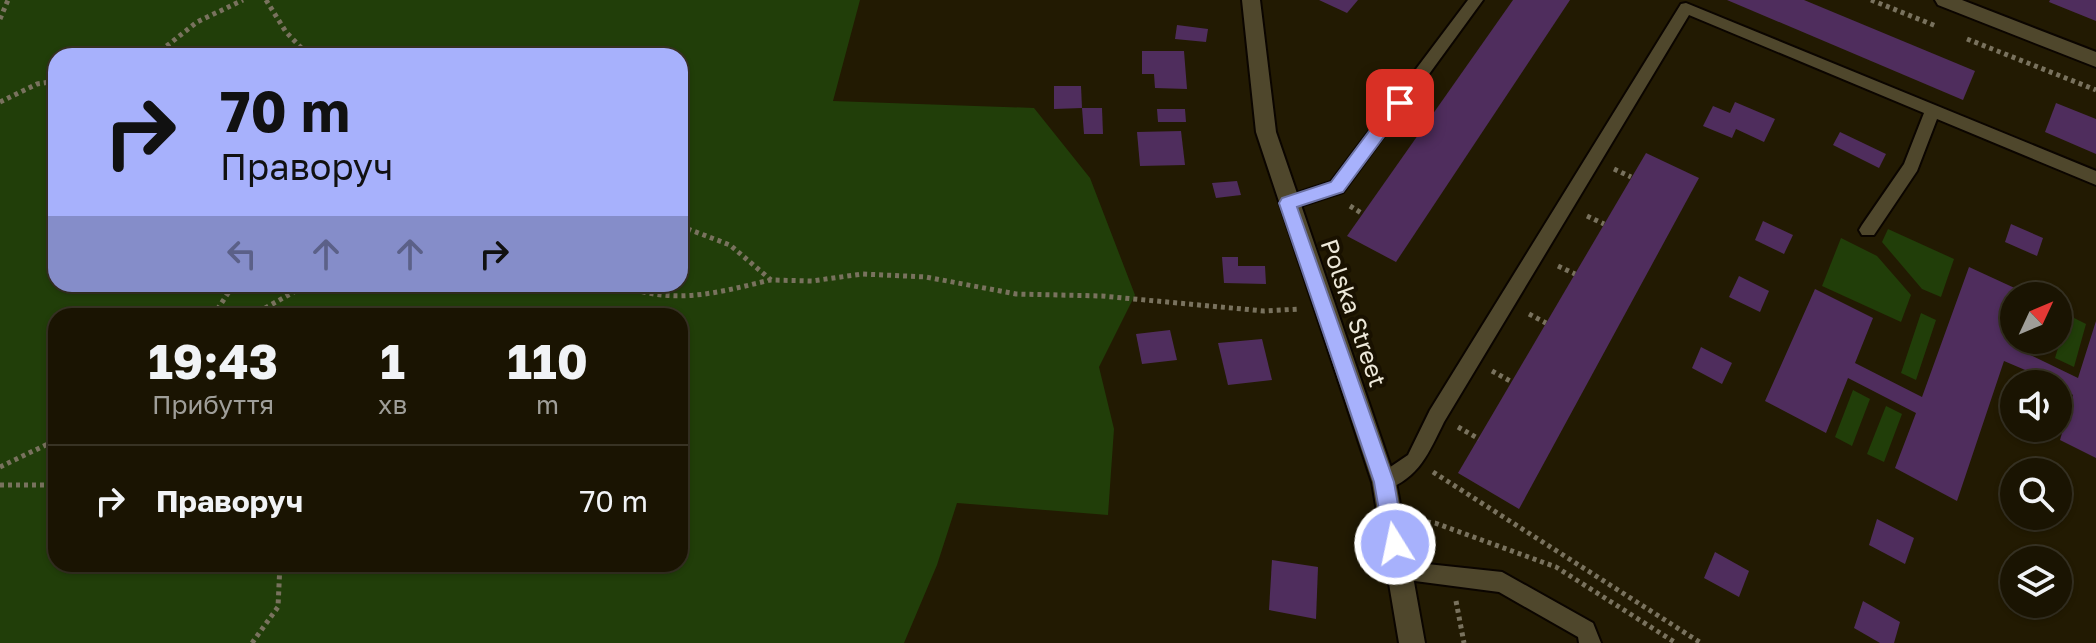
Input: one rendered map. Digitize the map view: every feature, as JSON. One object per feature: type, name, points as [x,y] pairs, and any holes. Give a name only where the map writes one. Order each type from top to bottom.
[{"type":"street","name":"Polska Street","points":[[1251,0],[1266,132],[1384,482],[1412,643]]},
{"type":"street","points":[[1944,0],[2096,60]]},
{"type":"lane","points":[[1288,203],[1337,187],[1476,0]]},
{"type":"lane","points":[[1384,482],[1415,461],[1437,416],[1686,8],[2096,178]]},
{"type":"lane","points":[[1868,230],[1911,166],[1932,112]]},
{"type":"lane","points":[[1399,571],[1502,582],[1586,630],[1590,643]]},
{"type":"path","points":[[0,19],[8,0]]},
{"type":"path","points":[[164,48],[197,22],[243,0]]},
{"type":"path","points":[[266,0],[286,32],[301,48]]},
{"type":"path","points":[[1871,0],[1943,29]]},
{"type":"path","points":[[1957,34],[2096,90]]},
{"type":"path","points":[[0,102],[37,84],[48,82]]},
{"type":"path","points":[[688,229],[730,245],[771,280]]},
{"type":"path","points":[[635,292],[680,301],[771,280],[812,281],[862,274],[926,277],[1016,294],[1102,296],[1264,311],[1323,307]]},
{"type":"path","points":[[265,308],[294,292]]},
{"type":"path","points":[[0,467],[48,444]]},
{"type":"path","points":[[1415,461],[1701,643]]},
{"type":"path","points":[[0,485],[48,485]]},
{"type":"path","points":[[1390,517],[1435,523],[1556,567],[1676,643]]},
{"type":"path","points":[[252,643],[266,629],[284,593],[281,572]]},
{"type":"path","points":[[1451,576],[1464,643]]},
{"type":"green space","points":[[0,0],[860,0],[833,101],[1034,108],[1090,178],[1135,295],[1099,367],[1114,429],[1108,515],[957,503],[937,565],[904,643],[0,643]]},
{"type":"green space","points":[[1888,229],[1954,259],[1941,297],[1922,289],[1882,242]]},
{"type":"green space","points":[[1841,238],[1877,256],[1911,295],[1901,322],[1822,286]]},
{"type":"green space","points":[[1921,313],[1936,320],[1916,380],[1901,373]]},
{"type":"green space","points":[[2072,317],[2086,324],[2074,367],[2055,358],[2056,354],[2072,354]]},
{"type":"green space","points":[[1853,390],[1870,399],[1852,446],[1835,437]]},
{"type":"green space","points":[[1886,406],[1902,414],[1884,462],[1867,454]]},
{"type":"building","points":[[1319,0],[1358,0],[1347,13]]},
{"type":"building","points":[[1513,0],[1570,0],[1396,262],[1347,236]]},
{"type":"building","points":[[1727,0],[1804,0],[1975,71],[1963,100]]},
{"type":"building","points":[[2096,0],[2096,21],[2049,2]]},
{"type":"building","points":[[1177,25],[1208,29],[1206,42],[1175,39]]},
{"type":"building","points":[[1142,51],[1184,51],[1187,89],[1155,88],[1154,74],[1142,74]]},
{"type":"building","points":[[1054,86],[1081,86],[1082,108],[1054,109]]},
{"type":"building","points":[[1735,102],[1775,119],[1764,142],[1736,129],[1732,138],[1703,126],[1713,106],[1730,113]]},
{"type":"building","points":[[2056,103],[2096,119],[2096,154],[2045,132]]},
{"type":"building","points":[[1082,108],[1102,108],[1103,134],[1084,134]]},
{"type":"building","points":[[1157,109],[1185,109],[1186,122],[1158,122]]},
{"type":"building","points":[[1181,131],[1185,165],[1140,166],[1137,132]]},
{"type":"building","points":[[1840,132],[1886,154],[1879,168],[1833,145]]},
{"type":"building","points":[[1646,153],[1699,178],[1519,509],[1458,473]]},
{"type":"building","points":[[1237,181],[1241,195],[1216,198],[1212,183]]},
{"type":"building","points":[[1763,221],[1793,235],[1784,254],[1755,240]]},
{"type":"building","points":[[2011,224],[2043,238],[2037,256],[2005,242]]},
{"type":"building","points":[[1222,257],[1238,257],[1238,266],[1265,266],[1266,284],[1224,283]]},
{"type":"building","points":[[1969,267],[2002,282],[2000,354],[2029,354],[2062,370],[2025,370],[2004,361],[1957,501],[1895,468],[1916,413],[1848,378],[1826,433],[1765,401],[1815,289],[1873,318],[1855,363],[1922,397]]},
{"type":"building","points":[[1739,276],[1769,291],[1760,312],[1729,297]]},
{"type":"building","points":[[2096,321],[2096,458],[2064,442],[2072,442],[2072,375],[2078,378]]},
{"type":"building","points":[[1170,330],[1177,360],[1142,364],[1136,334]]},
{"type":"building","points":[[1262,339],[1272,380],[1228,385],[1218,343]]},
{"type":"building","points":[[1701,347],[1732,363],[1722,384],[1692,368]]},
{"type":"building","points":[[1877,519],[1914,538],[1905,564],[1869,545]]},
{"type":"building","points":[[1715,552],[1749,571],[1739,597],[1704,578]]},
{"type":"building","points":[[1272,560],[1318,567],[1316,619],[1269,610]]},
{"type":"building","points":[[1863,601],[1900,622],[1894,643],[1880,643],[1854,628]]},
{"type":"route","points":[[1395,544],[1384,482],[1288,203],[1337,187],[1400,103]]}]
